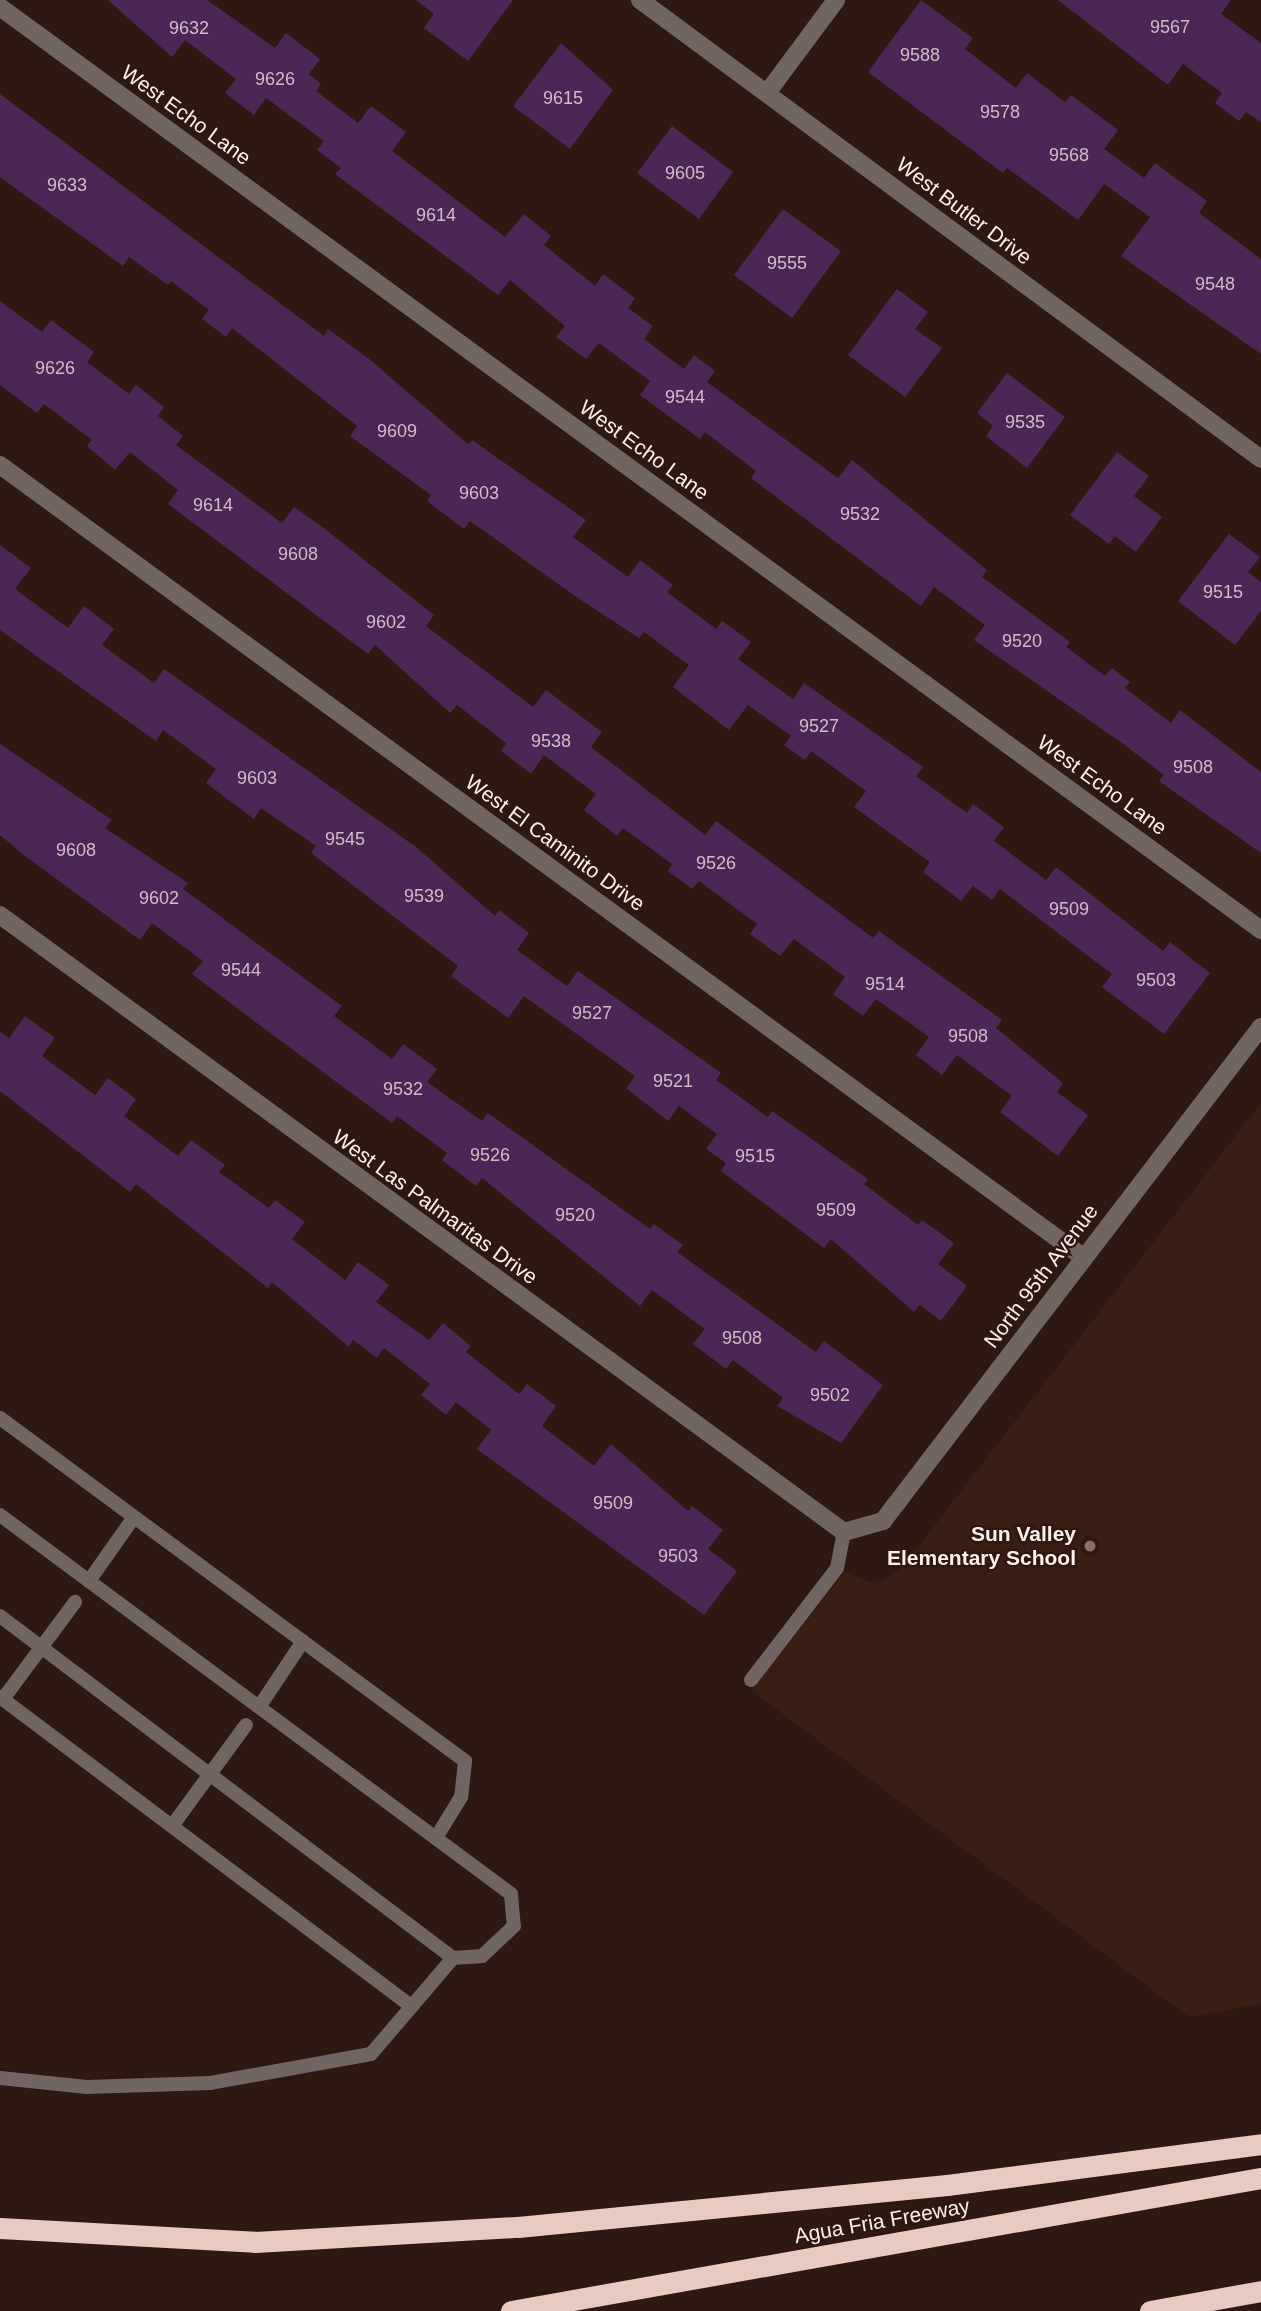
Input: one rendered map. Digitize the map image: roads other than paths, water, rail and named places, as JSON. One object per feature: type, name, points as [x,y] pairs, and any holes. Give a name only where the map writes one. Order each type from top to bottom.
[{"type":"highway","points":[[0,2228],[255,2242],[518,2227],[947,2185],[1261,2144]]},
{"type":"highway","name":"Agua Fria Freeway","points":[[511,2311],[1261,2178]]},
{"type":"highway","points":[[1150,2311],[1261,2291]]},
{"type":"street","name":"West Butler Drive","points":[[640,0],[1261,459]]},
{"type":"street","points":[[767,93],[836,0]]},
{"type":"street","name":"West Echo Lane","points":[[0,7],[1261,930]]},
{"type":"street","name":"West El Caminito Drive","points":[[0,465],[1083,1257]]},
{"type":"street","name":"West Las Palmaritas Drive","points":[[0,915],[844,1532]]},
{"type":"street","name":"North 95th Avenue","points":[[844,1532],[883,1521],[1261,1027]]},
{"type":"lane","points":[[0,1418],[466,1762],[461,1797],[436,1838]]},
{"type":"lane","points":[[0,1515],[512,1894],[514,1926],[482,1956],[453,1958],[0,1616]]},
{"type":"lane","points":[[89,1581],[134,1517]]},
{"type":"lane","points":[[751,1680],[837,1567],[844,1532]]},
{"type":"lane","points":[[75,1602],[2,1698],[411,2006]]},
{"type":"lane","points":[[259,1707],[303,1641]]},
{"type":"lane","points":[[172,1826],[246,1725]]},
{"type":"lane","points":[[0,2078],[87,2087],[210,2082],[371,2054],[453,1958]]},
{"type":"place","name":"Sun Valley Elementary School","points":[[1090,1546]]}]
